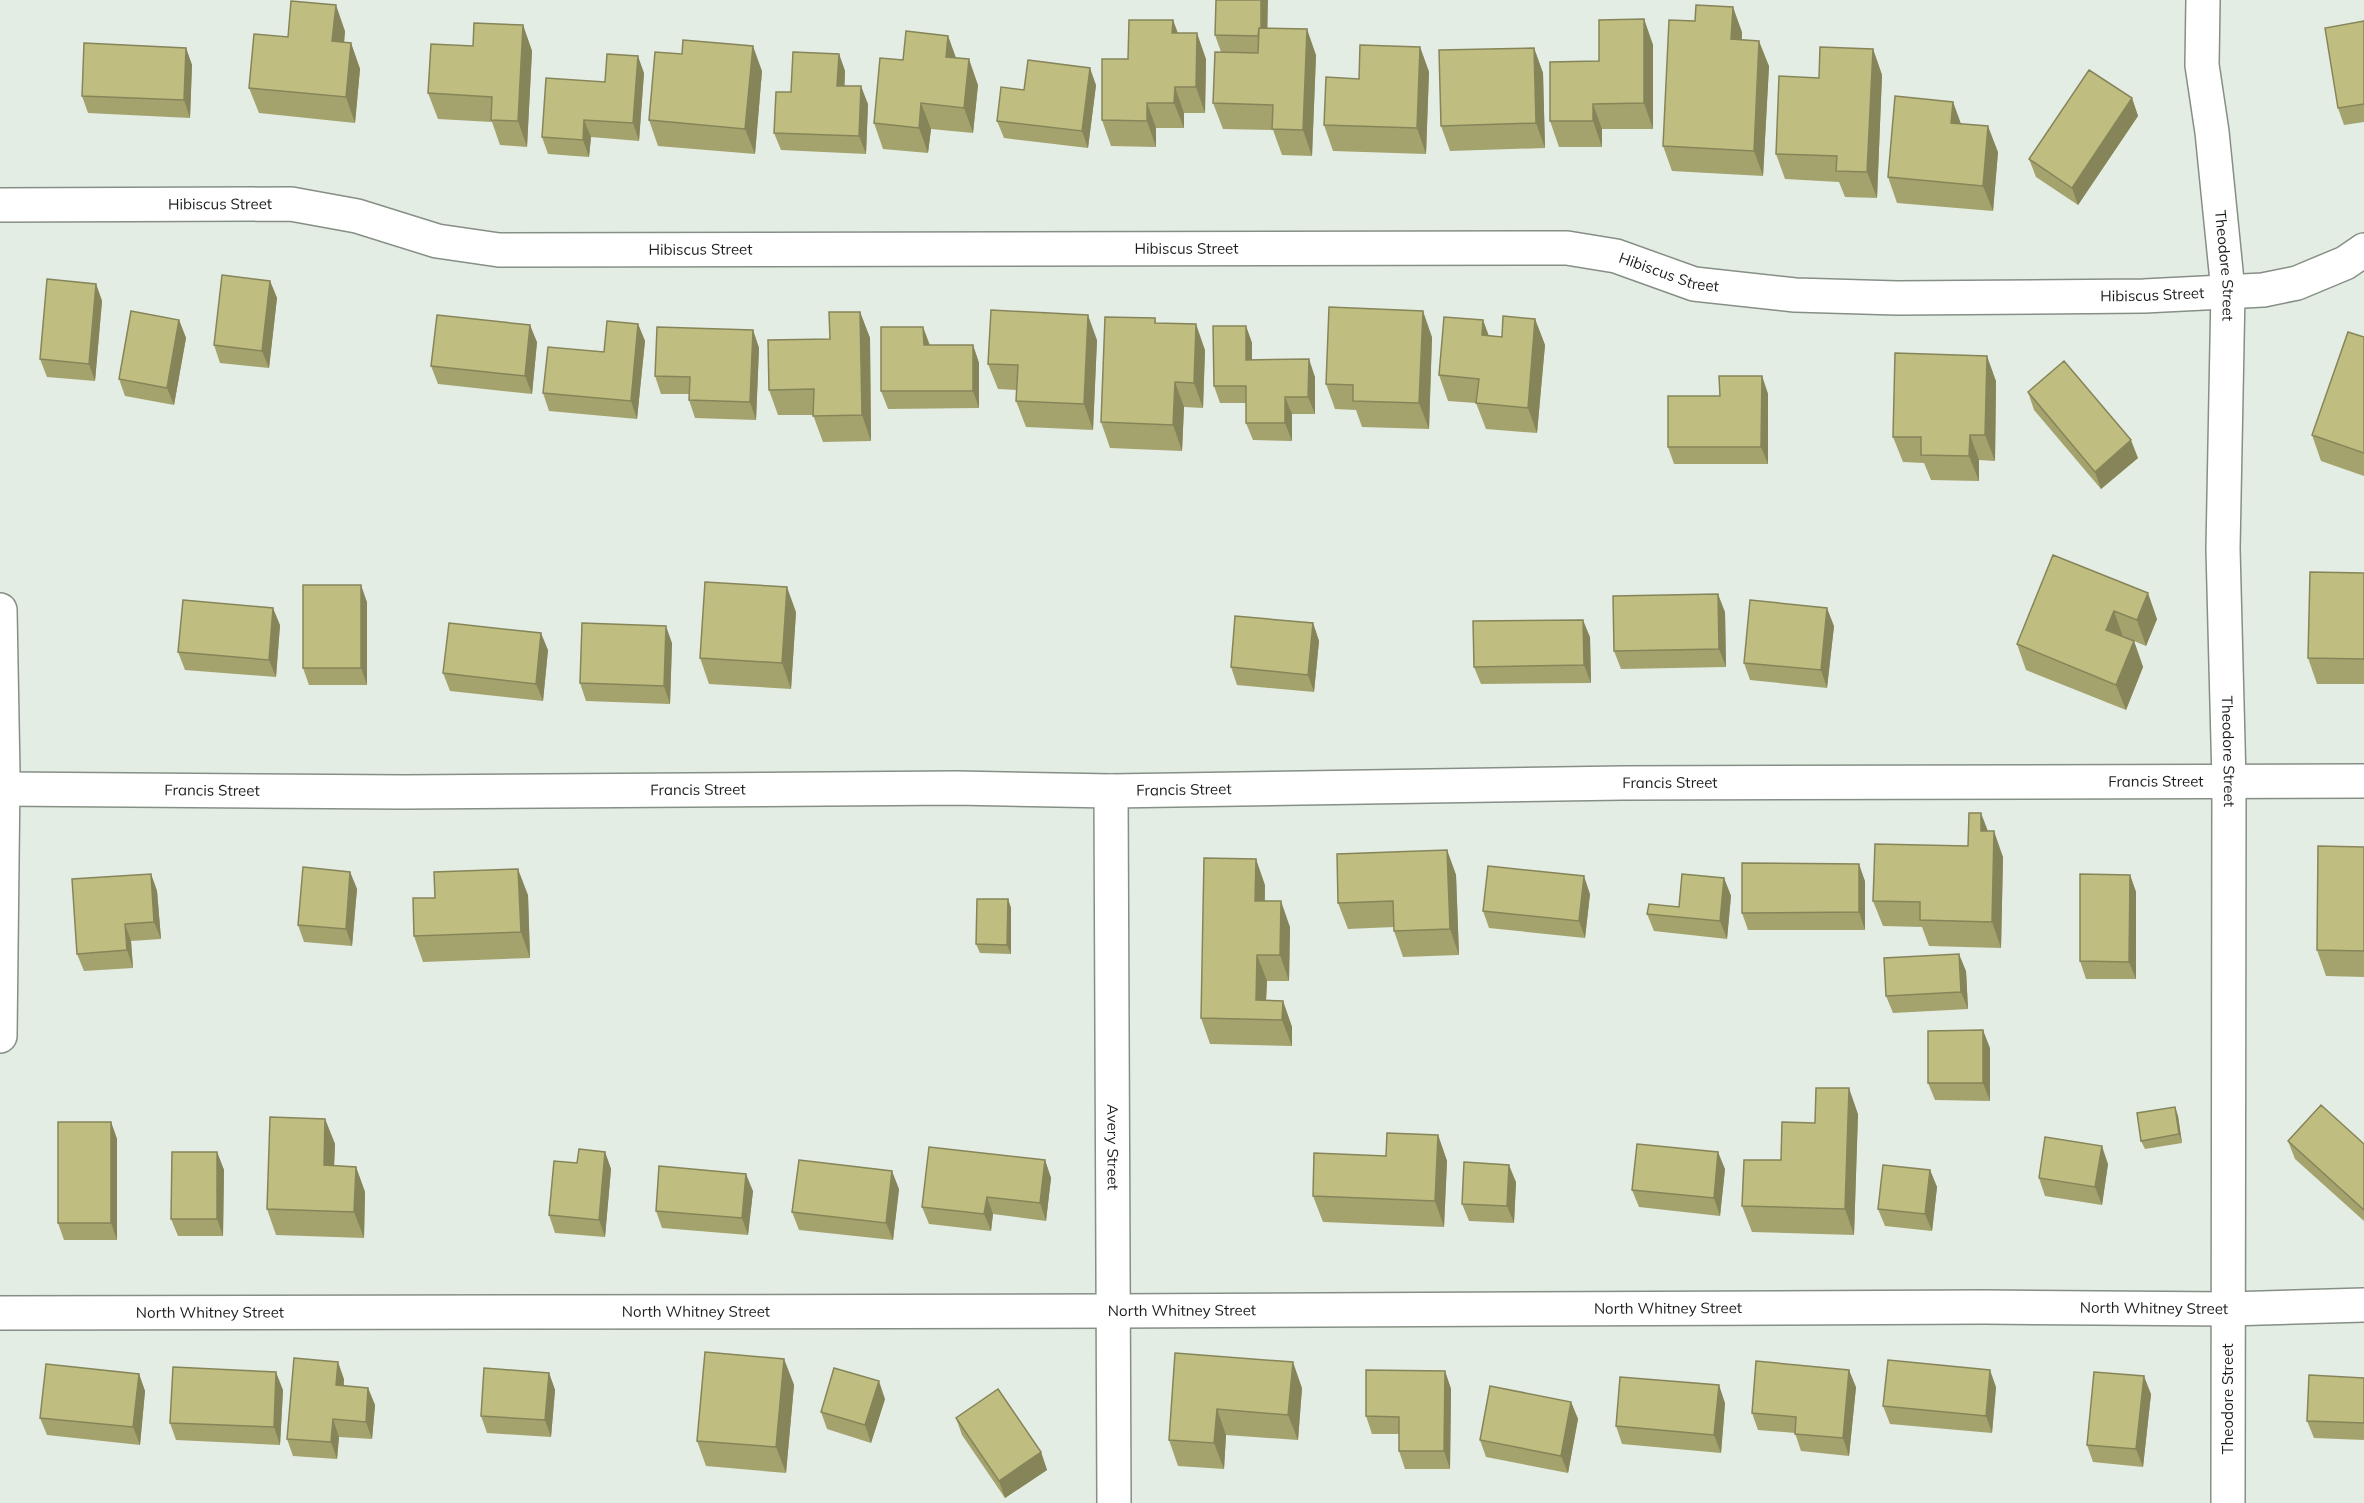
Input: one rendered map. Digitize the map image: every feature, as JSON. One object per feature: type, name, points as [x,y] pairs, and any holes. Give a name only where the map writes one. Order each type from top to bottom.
[{"type":"street","name":"Theodore Street","points":[[2203,0],[2202,65],[2212,132],[2228,291],[2223,549],[2229,781],[2228,1503]]},
{"type":"street","name":"Hibiscus Street","points":[[0,205],[291,204],[357,216],[437,241],[499,250],[1567,248],[1616,256],[1695,284],[1795,295],[1908,298],[2144,296],[2263,290],[2297,283],[2345,263],[2364,250]]},
{"type":"street","points":[[0,610],[2,780],[0,1036]]},
{"type":"street","name":"Francis Street","points":[[2,780],[405,792],[956,788],[1111,791],[1623,783],[2364,781]]},
{"type":"street","name":"Avery Street","points":[[1111,791],[1114,1503]]},
{"type":"street","name":"North Whitney Street","points":[[0,1313],[1984,1307],[2228,1309],[2364,1305]]},
{"type":"building","points":[[1216,0],[1261,0],[1261,28],[1259,28],[1258,36],[1215,35]]},
{"type":"building","points":[[291,1],[336,5],[332,41],[351,43],[346,97],[249,88],[254,34],[288,37]]},
{"type":"building","points":[[1696,5],[1733,7],[1731,39],[1759,41],[1754,151],[1663,146],[1669,20],[1695,21]]},
{"type":"building","points":[[1644,19],[1644,103],[1593,104],[1593,121],[1550,121],[1550,62],[1599,61],[1599,20]]},
{"type":"building","points":[[1129,20],[1173,20],[1172,33],[1197,33],[1196,87],[1175,87],[1174,103],[1147,103],[1147,121],[1102,120],[1102,59],[1128,59]]},
{"type":"building","points":[[2364,21],[2364,104],[2338,108],[2325,28]]},
{"type":"building","points":[[474,23],[523,25],[518,121],[491,120],[492,97],[428,93],[431,44],[473,46]]},
{"type":"building","points":[[1259,28],[1307,29],[1303,130],[1272,129],[1273,105],[1213,103],[1215,52],[1258,53]]},
{"type":"building","points":[[906,31],[948,36],[946,57],[969,59],[964,108],[921,103],[919,128],[874,123],[880,58],[903,60]]},
{"type":"building","points":[[683,40],[753,46],[745,129],[649,120],[655,52],[682,54]]},
{"type":"building","points":[[84,43],[186,48],[184,100],[82,96]]},
{"type":"building","points":[[1360,45],[1420,47],[1417,128],[1324,125],[1326,77],[1359,79]]},
{"type":"building","points":[[1820,47],[1873,49],[1867,172],[1836,171],[1837,156],[1776,154],[1779,76],[1819,78]]},
{"type":"building","points":[[1534,48],[1536,123],[1441,126],[1439,50]]},
{"type":"building","points":[[793,52],[839,54],[837,86],[861,86],[859,136],[774,133],[776,92],[791,92]]},
{"type":"building","points":[[607,54],[638,56],[633,123],[584,120],[583,140],[542,137],[546,78],[605,82]]},
{"type":"building","points":[[1028,60],[1090,68],[1082,131],[997,121],[1001,87],[1024,90]]},
{"type":"building","points":[[2089,70],[2132,98],[2072,188],[2029,159]]},
{"type":"building","points":[[1895,96],[1953,102],[1951,123],[1988,126],[1983,186],[1888,177]]},
{"type":"building","points":[[222,275],[270,281],[262,351],[214,345]]},
{"type":"building","points":[[47,279],[96,284],[89,364],[40,359]]},
{"type":"building","points":[[1329,307],[1423,311],[1419,403],[1353,401],[1353,385],[1326,384]]},
{"type":"building","points":[[991,310],[1088,315],[1084,404],[1016,401],[1018,365],[988,364]]},
{"type":"building","points":[[131,311],[179,320],[167,388],[119,379]]},
{"type":"building","points":[[829,312],[860,312],[862,415],[813,416],[814,389],[769,390],[768,340],[830,339]]},
{"type":"building","points":[[437,315],[530,325],[525,376],[431,366]]},
{"type":"building","points":[[1503,316],[1535,319],[1528,408],[1476,403],[1479,379],[1439,375],[1444,317],[1483,320],[1482,335],[1502,337]]},
{"type":"building","points":[[1105,317],[1155,318],[1155,323],[1196,324],[1194,383],[1175,382],[1173,425],[1101,422]]},
{"type":"building","points":[[607,321],[638,324],[631,401],[543,393],[548,347],[604,352]]},
{"type":"building","points":[[1213,326],[1246,326],[1246,360],[1309,359],[1308,397],[1285,397],[1285,423],[1246,423],[1246,386],[1214,386]]},
{"type":"building","points":[[657,327],[753,330],[750,402],[689,400],[690,377],[655,376]]},
{"type":"building","points":[[881,327],[923,327],[924,345],[973,345],[973,391],[881,391]]},
{"type":"building","points":[[2348,332],[2364,337],[2364,453],[2312,435]]},
{"type":"building","points":[[1895,353],[1987,356],[1985,435],[1970,435],[1969,456],[1921,455],[1921,437],[1893,437]]},
{"type":"building","points":[[2064,361],[2131,440],[2095,472],[2028,392]]},
{"type":"building","points":[[1719,376],[1762,376],[1761,447],[1668,447],[1668,396],[1720,396]]},
{"type":"building","points":[[2053,555],[2148,593],[2137,620],[2114,611],[2106,630],[2134,641],[2116,685],[2017,644]]},
{"type":"building","points":[[2310,572],[2364,573],[2364,659],[2308,658]]},
{"type":"building","points":[[705,582],[787,587],[782,663],[700,658]]},
{"type":"building","points":[[303,585],[361,585],[361,668],[303,668]]},
{"type":"building","points":[[1718,594],[1719,649],[1614,651],[1613,596]]},
{"type":"building","points":[[183,600],[273,608],[269,660],[178,652]]},
{"type":"building","points":[[1750,600],[1827,608],[1821,670],[1744,663]]},
{"type":"building","points":[[1235,616],[1313,623],[1308,675],[1231,667]]},
{"type":"building","points":[[1583,620],[1584,665],[1474,667],[1473,621]]},
{"type":"building","points":[[449,623],[541,633],[536,684],[443,673]]},
{"type":"building","points":[[582,623],[666,626],[664,686],[580,683]]},
{"type":"building","points":[[1969,813],[1981,813],[1981,831],[1994,831],[1992,922],[1920,920],[1920,902],[1873,901],[1875,844],[1968,846]]},
{"type":"building","points":[[2318,846],[2364,847],[2364,951],[2317,950]]},
{"type":"building","points":[[1447,850],[1450,929],[1394,931],[1393,901],[1338,903],[1337,854]]},
{"type":"building","points":[[1204,858],[1256,859],[1255,901],[1281,901],[1280,955],[1257,955],[1256,1000],[1283,1001],[1282,1020],[1201,1018]]},
{"type":"building","points":[[1742,863],[1859,864],[1859,912],[1742,913]]},
{"type":"building","points":[[1488,866],[1584,876],[1579,921],[1483,911]]},
{"type":"building","points":[[303,867],[350,872],[346,929],[298,925]]},
{"type":"building","points":[[518,869],[521,932],[414,936],[413,898],[435,898],[434,872]]},
{"type":"building","points":[[151,874],[154,922],[125,924],[127,950],[77,954],[72,879]]},
{"type":"building","points":[[1682,874],[1724,878],[1720,921],[1647,914],[1649,904],[1679,907]]},
{"type":"building","points":[[2080,874],[2130,875],[2129,962],[2080,961]]},
{"type":"building","points":[[977,899],[1008,899],[1007,945],[976,944]]},
{"type":"building","points":[[1959,954],[1961,992],[1886,996],[1884,958]]},
{"type":"building","points":[[1983,1030],[1983,1083],[1928,1083],[1928,1031]]},
{"type":"building","points":[[1816,1088],[1849,1088],[1845,1209],[1742,1206],[1744,1160],[1781,1160],[1782,1122],[1815,1123]]},
{"type":"building","points":[[2321,1105],[2364,1144],[2364,1210],[2288,1141]]},
{"type":"building","points":[[2175,1107],[2179,1134],[2141,1141],[2137,1113]]},
{"type":"building","points":[[270,1117],[325,1119],[324,1165],[356,1167],[354,1212],[267,1209]]},
{"type":"building","points":[[58,1122],[111,1122],[111,1223],[58,1223]]},
{"type":"building","points":[[1387,1133],[1438,1135],[1435,1201],[1313,1196],[1314,1153],[1386,1156]]},
{"type":"building","points":[[2045,1137],[2102,1146],[2095,1187],[2039,1178]]},
{"type":"building","points":[[1637,1144],[1718,1152],[1714,1198],[1632,1190]]},
{"type":"building","points":[[929,1147],[1045,1160],[1040,1203],[987,1197],[984,1214],[922,1207]]},
{"type":"building","points":[[579,1149],[605,1152],[599,1220],[549,1215],[554,1161],[577,1163]]},
{"type":"building","points":[[172,1152],[217,1152],[217,1219],[171,1219]]},
{"type":"building","points":[[799,1160],[892,1171],[886,1223],[792,1212]]},
{"type":"building","points":[[1464,1162],[1509,1165],[1507,1206],[1462,1204]]},
{"type":"building","points":[[1883,1165],[1930,1170],[1925,1214],[1878,1209]]},
{"type":"building","points":[[659,1166],[746,1174],[742,1218],[656,1211]]},
{"type":"building","points":[[705,1352],[784,1359],[776,1447],[697,1441]]},
{"type":"building","points":[[1175,1353],[1293,1362],[1288,1415],[1217,1409],[1214,1443],[1169,1440]]},
{"type":"building","points":[[294,1358],[338,1362],[336,1385],[368,1388],[366,1422],[333,1419],[331,1442],[287,1439]]},
{"type":"building","points":[[1888,1360],[1990,1370],[1986,1416],[1883,1406]]},
{"type":"building","points":[[1756,1361],[1849,1370],[1843,1438],[1795,1434],[1796,1417],[1752,1413]]},
{"type":"building","points":[[46,1364],[139,1374],[133,1427],[40,1418]]},
{"type":"building","points":[[173,1367],[276,1372],[274,1427],[170,1423]]},
{"type":"building","points":[[484,1368],[549,1373],[545,1420],[481,1416]]},
{"type":"building","points":[[834,1368],[879,1381],[865,1425],[821,1412]]},
{"type":"building","points":[[1366,1370],[1445,1371],[1444,1451],[1399,1451],[1399,1417],[1366,1416]]},
{"type":"building","points":[[2094,1372],[2144,1376],[2136,1449],[2087,1445]]},
{"type":"building","points":[[2309,1375],[2364,1378],[2364,1423],[2307,1421]]},
{"type":"building","points":[[1620,1377],[1719,1385],[1714,1435],[1616,1426]]},
{"type":"building","points":[[1490,1386],[1571,1402],[1561,1456],[1480,1440]]},
{"type":"building","points":[[998,1389],[1041,1452],[999,1481],[956,1418]]}]
